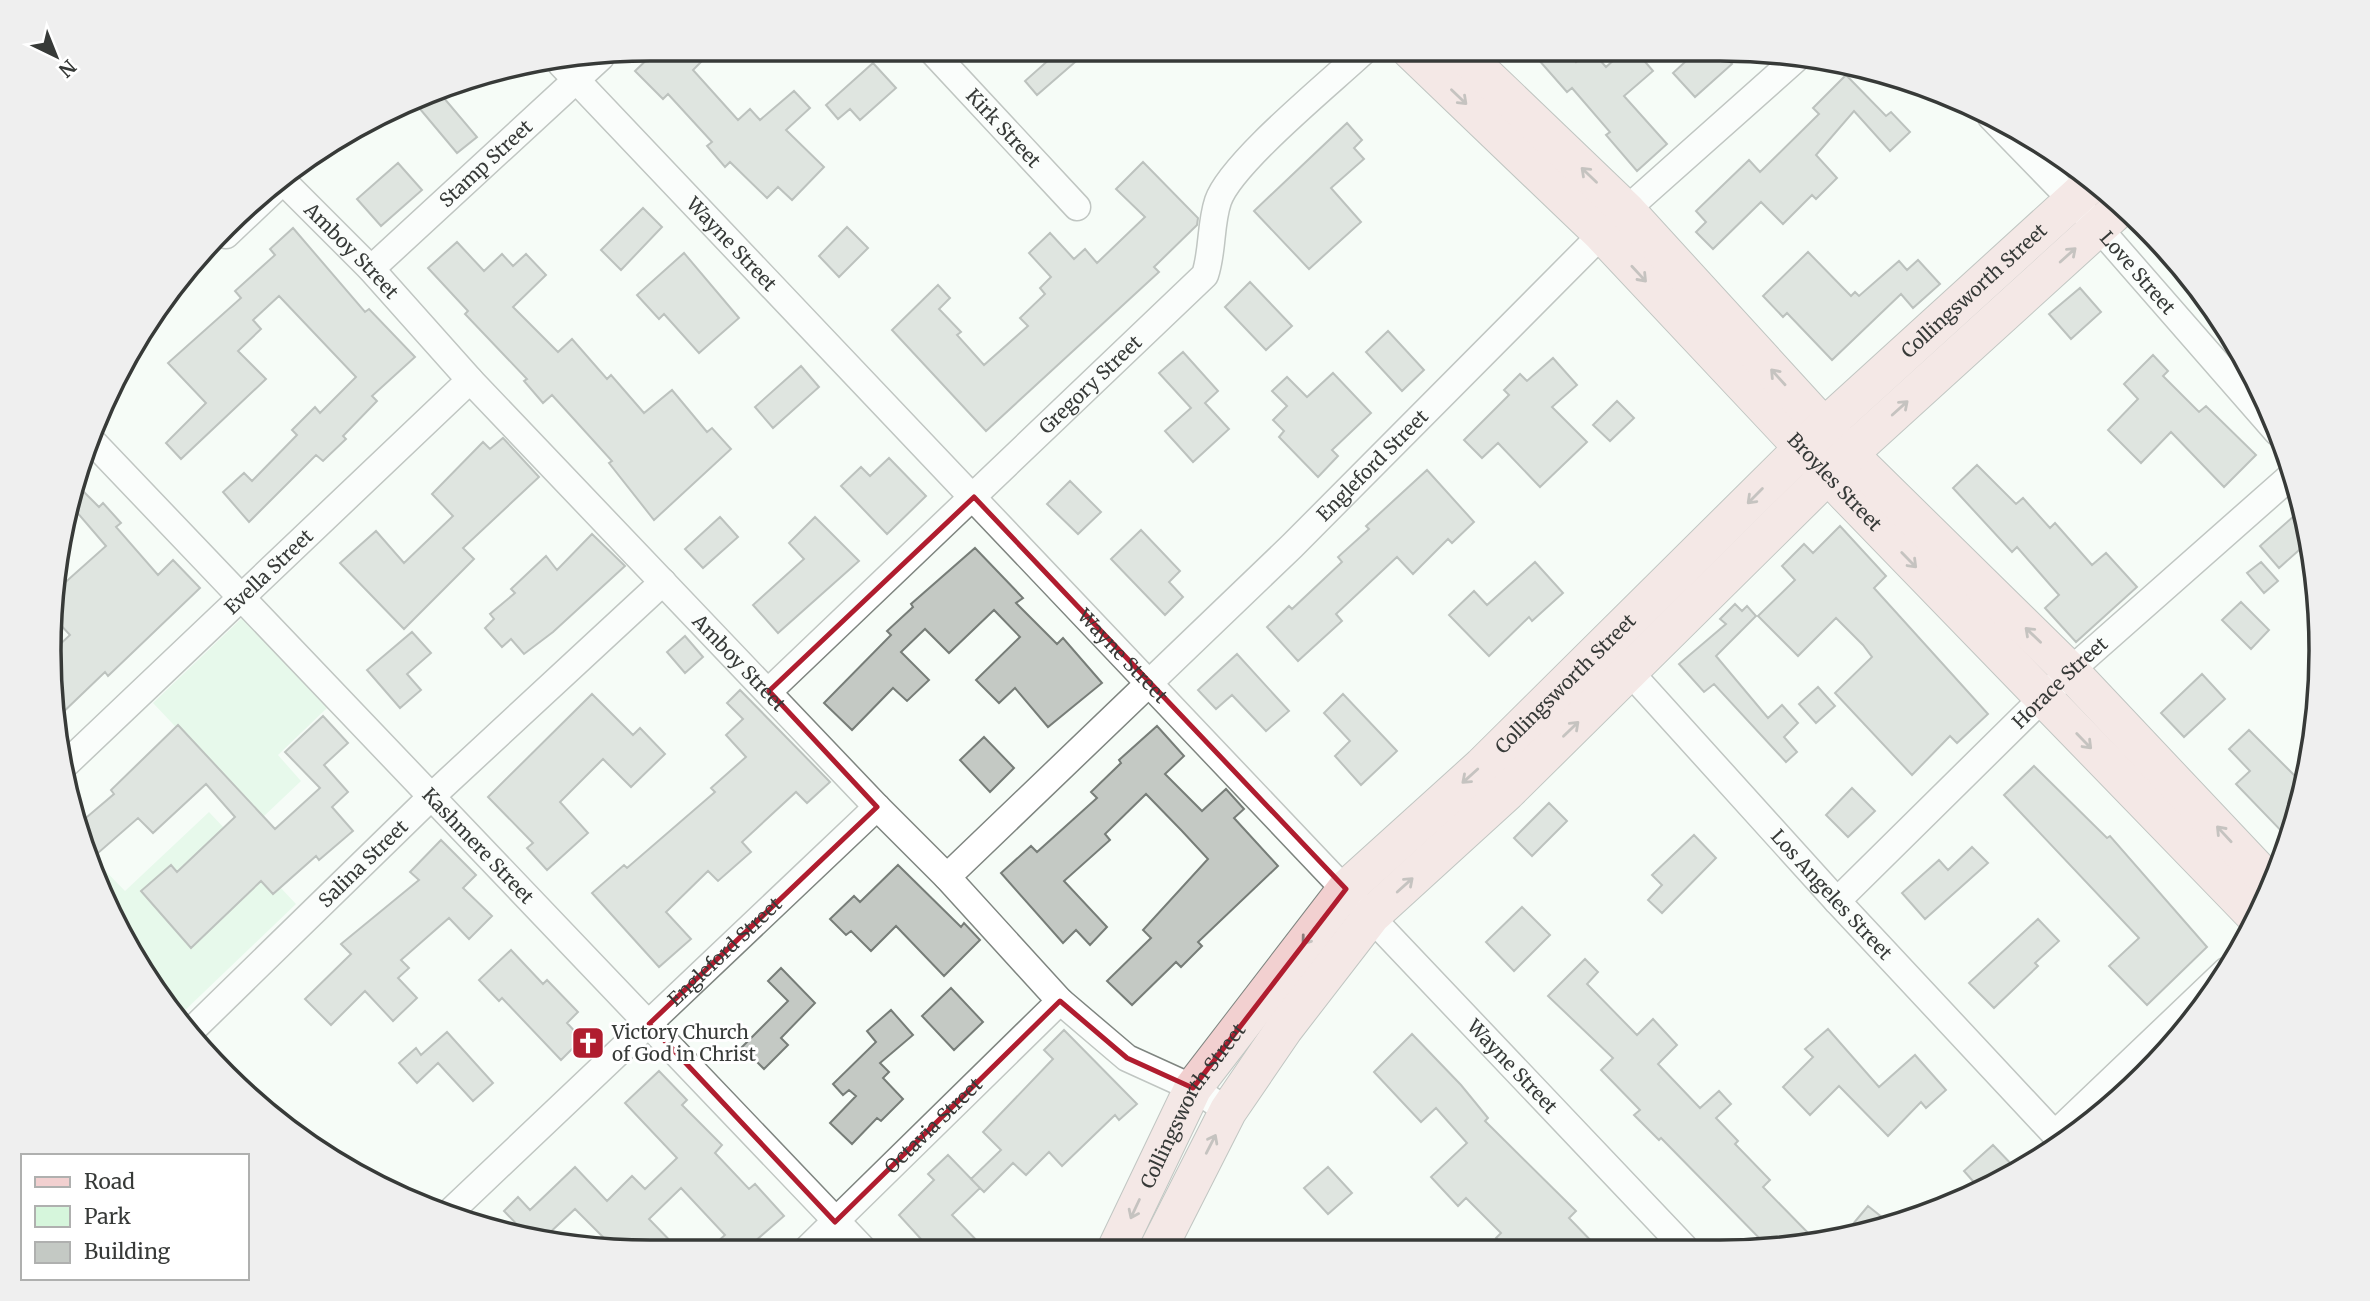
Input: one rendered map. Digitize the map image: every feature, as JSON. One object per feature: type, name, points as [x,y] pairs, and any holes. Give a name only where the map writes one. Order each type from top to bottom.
[{"type":"main road","name":"Broyles Street","points":[[1423,61],[1614,222]]},
{"type":"main road","name":"Broyles Street","points":[[1470,61],[1814,438],[2042,698],[2249,910]]},
{"type":"main road","name":"Collingsworth Street","points":[[1120,1240],[1193,1088],[1346,889],[1482,765],[1814,438],[2083,191]]},
{"type":"main road","name":"Collingsworth Street","points":[[1163,1240],[1228,1111],[1284,1029],[1372,915],[1507,792],[1838,465],[2110,216]]},
{"type":"main road","name":"Broyles Street","points":[[1838,465],[2070,671],[2264,876]]},
{"type":"street","name":"Kirk Street","points":[[941,61],[1077,206]]},
{"type":"street","name":"Gregory Street","points":[[769,691],[1205,275],[1211,257],[1218,202],[1230,179],[1353,61]]},
{"type":"street","name":"Engleford Street","points":[[947,877],[1292,546],[1614,222],[1789,65]]},
{"type":"street","name":"Wayne Street","points":[[568,72],[1372,915],[1677,1240]]},
{"type":"street","name":"Stamp Street","points":[[371,269],[568,72]]},
{"type":"street","name":"Love Street","points":[[2041,157],[2110,216],[2253,401]]},
{"type":"street","name":"Amboy Street","points":[[288,186],[371,269],[470,380],[947,877],[1060,1001],[1127,1058],[1193,1088],[1228,1111]]},
{"type":"street","name":"Evella Street","points":[[72,758],[470,380]]},
{"type":"street","name":"Kashmere Street","points":[[98,447],[243,596],[854,1240]]},
{"type":"street","name":"Horace Street","points":[[1837,901],[2070,671],[2284,482]]},
{"type":"street","name":"Salina Street","points":[[196,1026],[432,796],[663,582]]},
{"type":"street","name":"Los Angeles Street","points":[[1607,643],[1628,674],[2055,1134]]},
{"type":"street","name":"Engleford Street","points":[[456,1206],[877,807]]},
{"type":"street","name":"Octavia Street","points":[[816,1240],[1060,1001]]},
{"type":"street","points":[[2083,1114],[2183,1014]]},
{"type":"highlighted area","points":[[974,497],[1346,889],[1193,1088],[1127,1058],[1060,1001],[835,1222],[649,1024],[877,807],[769,691]]},
{"type":"green space","points":[[242,618],[327,708],[278,755],[301,781],[262,818],[153,703]]},
{"type":"green space","points":[[209,812],[296,904],[184,1011],[140,945],[103,869],[125,891]]},
{"type":"building","points":[[645,61],[702,61],[693,70],[738,120],[750,109],[760,120],[794,91],[810,108],[786,130],[824,167],[792,200],[778,187],[767,198],[730,162],[725,167],[707,146],[712,142],[668,94],[663,99],[635,71]]},
{"type":"building","points":[[1048,61],[1076,61],[1037,95],[1025,81]]},
{"type":"building","points":[[1540,61],[1601,61],[1606,67],[1613,61],[1644,61],[1653,71],[1624,96],[1667,144],[1637,171],[1606,135],[1610,132],[1572,88],[1567,92]]},
{"type":"building","points":[[1686,61],[1730,62],[1732,64],[1695,97],[1673,73]]},
{"type":"building","points":[[873,63],[896,88],[860,120],[850,109],[838,119],[826,105]]},
{"type":"building","points":[[1847,76],[1886,116],[1891,112],[1910,132],[1890,151],[1854,111],[1816,155],[1837,178],[1816,199],[1812,195],[1783,224],[1761,202],[1713,249],[1696,232],[1706,222],[1696,211],[1749,160],[1760,172],[1819,114],[1813,108]]},
{"type":"building","points":[[445,99],[477,137],[457,153],[420,108]]},
{"type":"building","points":[[1347,123],[1362,140],[1354,148],[1364,159],[1331,188],[1361,222],[1309,269],[1254,211]]},
{"type":"building","points":[[1143,162],[1198,218],[1197,225],[1154,267],[1159,272],[986,431],[892,330],[938,285],[950,298],[939,309],[961,332],[957,335],[984,365],[1028,326],[1020,318],[1045,294],[1040,288],[1051,277],[1029,253],[1050,233],[1074,259],[1085,249],[1097,263],[1145,217],[1116,189]]},
{"type":"building","points":[[398,163],[422,190],[381,226],[357,199]]},
{"type":"building","points":[[643,208],[662,227],[621,270],[601,250]]},
{"type":"building","points":[[847,227],[868,248],[839,277],[819,256]]},
{"type":"building","points":[[293,228],[365,312],[369,309],[415,357],[372,396],[377,401],[343,436],[346,439],[323,461],[316,455],[249,522],[223,492],[244,473],[252,481],[297,435],[292,430],[315,407],[320,413],[356,377],[279,296],[253,320],[261,329],[238,351],[266,379],[181,459],[166,443],[206,403],[168,363],[241,298],[235,291],[275,255],[270,249]]},
{"type":"building","points":[[457,242],[484,271],[502,254],[513,266],[526,254],[546,275],[513,307],[558,352],[572,339],[607,379],[611,375],[644,413],[672,390],[707,432],[712,428],[731,449],[654,520],[609,463],[612,461],[552,395],[543,403],[524,381],[527,379],[465,314],[468,311],[428,268]]},
{"type":"building","points":[[1808,252],[1851,296],[1855,292],[1859,296],[1899,261],[1907,270],[1918,260],[1940,284],[1913,308],[1901,294],[1832,360],[1787,313],[1783,317],[1763,296]]},
{"type":"building","points":[[684,253],[739,318],[699,353],[664,314],[659,319],[637,295]]},
{"type":"building","points":[[1250,282],[1292,326],[1266,350],[1225,307]]},
{"type":"building","points":[[2080,288],[2101,312],[2071,339],[2049,314]]},
{"type":"building","points":[[1388,331],[1424,370],[1402,391],[1366,352]]},
{"type":"building","points":[[1183,352],[1218,391],[1205,403],[1229,429],[1193,462],[1165,431],[1191,408],[1159,373]]},
{"type":"building","points":[[2153,355],[2168,371],[2163,376],[2199,412],[2206,406],[2256,455],[2224,487],[2171,432],[2141,463],[2108,430],[2138,399],[2124,384]]},
{"type":"building","points":[[1553,358],[1577,385],[1552,407],[1587,442],[1540,487],[1498,443],[1482,458],[1464,440],[1509,395],[1504,390],[1520,374],[1527,381]]},
{"type":"building","points":[[801,366],[819,387],[773,428],[755,407]]},
{"type":"building","points":[[1333,373],[1371,413],[1332,450],[1338,456],[1318,477],[1279,437],[1284,431],[1273,420],[1287,406],[1272,391],[1287,377],[1307,397]]},
{"type":"building","points":[[1617,401],[1634,418],[1610,441],[1593,425]]},
{"type":"building","points":[[503,438],[539,477],[463,548],[474,559],[404,629],[340,563],[376,531],[404,563],[453,516],[432,494],[483,442],[490,449]]},
{"type":"building","points":[[889,458],[926,496],[887,534],[841,486],[861,467],[870,476]]},
{"type":"building","points":[[1977,465],[2016,504],[2023,498],[2050,528],[2055,523],[2092,565],[2106,553],[2137,587],[2076,642],[2045,608],[2059,595],[2017,547],[2012,552],[1953,488]]},
{"type":"building","points":[[1427,470],[1474,522],[1452,543],[1448,539],[1413,574],[1397,557],[1336,614],[1342,621],[1298,661],[1267,627],[1289,606],[1292,609],[1342,562],[1338,557],[1369,529],[1366,526]]},
{"type":"building","points":[[1070,481],[1101,512],[1078,534],[1047,504]]},
{"type":"building","points":[[83,491],[99,507],[103,503],[121,523],[116,527],[158,575],[173,560],[200,588],[108,676],[105,672],[65,711],[61,643],[70,635],[62,627],[65,582],[106,546],[78,513]]},
{"type":"building","points":[[720,517],[738,537],[703,568],[685,549]]},
{"type":"building","points":[[815,517],[859,561],[778,633],[753,605],[804,559],[789,543]]},
{"type":"building","points":[[2293,517],[2300,550],[2279,568],[2260,546]]},
{"type":"building","points":[[1840,526],[1886,576],[1874,588],[1988,714],[1957,743],[1950,736],[1912,775],[1835,693],[1872,657],[1863,645],[1836,618],[1798,656],[1758,616],[1795,580],[1782,566],[1804,544],[1813,553]]},
{"type":"building","points":[[1141,530],[1180,571],[1169,582],[1183,597],[1165,615],[1111,559]]},
{"type":"building","points":[[592,534],[625,566],[553,632],[524,654],[511,639],[502,647],[485,628],[494,619],[490,614],[515,593],[511,589],[546,556],[557,570]]},
{"type":"building","points":[[975,548],[1023,598],[1016,603],[1057,644],[1063,638],[1102,683],[1048,727],[1015,688],[999,703],[976,680],[1020,637],[994,610],[949,653],[925,629],[901,652],[929,680],[907,701],[893,688],[852,730],[824,703],[891,635],[887,631],[913,607],[911,604]]},
{"type":"building","points":[[1535,562],[1563,593],[1532,621],[1529,617],[1489,656],[1449,615],[1474,591],[1487,605]]},
{"type":"building","points":[[2261,562],[2278,581],[2264,593],[2247,573]]},
{"type":"building","points":[[2241,602],[2269,630],[2251,649],[2222,620]]},
{"type":"building","points":[[1735,604],[1742,611],[1747,606],[1756,616],[1716,656],[1768,718],[1782,705],[1798,723],[1784,737],[1797,752],[1786,762],[1714,684],[1704,692],[1679,664],[1726,624],[1720,619]]},
{"type":"building","points":[[412,632],[431,653],[407,674],[421,690],[400,708],[367,670]]},
{"type":"building","points":[[685,636],[703,657],[685,673],[667,652]]},
{"type":"building","points":[[1237,654],[1289,711],[1266,731],[1232,695],[1216,709],[1198,690]]},
{"type":"building","points":[[2202,674],[2225,699],[2184,737],[2161,713]]},
{"type":"building","points":[[1818,687],[1835,706],[1816,723],[1799,704]]},
{"type":"building","points":[[740,690],[830,782],[807,803],[796,792],[742,842],[751,852],[718,881],[708,871],[666,912],[691,939],[659,967],[592,893],[624,865],[627,868],[715,792],[711,788],[746,757],[726,735],[743,719],[727,703]]},
{"type":"building","points":[[592,694],[633,735],[640,728],[665,754],[631,787],[603,759],[560,802],[588,833],[547,870],[527,848],[533,843],[488,797]]},
{"type":"building","points":[[1343,694],[1397,751],[1361,785],[1335,756],[1350,741],[1324,713]]},
{"type":"building","points":[[323,716],[348,743],[324,765],[348,792],[332,807],[353,831],[319,860],[316,856],[273,894],[261,881],[191,948],[141,891],[171,865],[177,872],[235,817],[206,784],[153,833],[138,818],[98,853],[86,818],[114,794],[111,790],[178,725],[275,829],[320,788],[285,752]]},
{"type":"building","points":[[1157,726],[1184,756],[1165,774],[1202,811],[1226,789],[1244,809],[1234,818],[1278,866],[1198,942],[1202,946],[1181,967],[1176,962],[1132,1005],[1107,981],[1151,938],[1143,930],[1208,859],[1146,794],[1105,834],[1110,840],[1064,881],[1107,927],[1090,945],[1076,930],[1063,943],[1001,873],[1031,846],[1037,852],[1097,798],[1091,792],[1121,763],[1119,760]]},
{"type":"building","points":[[2249,730],[2295,776],[2280,830],[2236,784],[2250,771],[2229,749]]},
{"type":"building","points":[[984,737],[1014,768],[990,792],[960,760]]},
{"type":"building","points":[[2034,766],[2107,838],[2110,836],[2207,947],[2147,1005],[2109,966],[2139,938],[2004,795]]},
{"type":"building","points":[[1852,788],[1875,811],[1848,837],[1826,815]]},
{"type":"building","points":[[1549,803],[1567,821],[1532,856],[1514,838]]},
{"type":"building","points":[[1694,835],[1716,858],[1662,913],[1648,900],[1662,885],[1652,875]]},
{"type":"building","points":[[441,840],[476,875],[463,888],[492,916],[469,939],[449,918],[401,960],[409,968],[398,978],[417,998],[393,1021],[365,991],[331,1025],[305,999],[351,954],[341,944],[419,880],[410,872]]},
{"type":"building","points":[[1972,847],[1988,863],[1925,919],[1902,893],[1939,860],[1948,870]]},
{"type":"building","points":[[898,865],[961,927],[964,923],[980,940],[944,976],[896,926],[871,951],[851,931],[846,935],[830,919],[854,896],[860,902]]},
{"type":"building","points":[[1522,907],[1550,935],[1514,971],[1486,942]]},
{"type":"building","points":[[2038,919],[2059,941],[2035,963],[2038,966],[1994,1008],[1969,983]]},
{"type":"building","points":[[511,950],[543,984],[547,980],[578,1012],[567,1023],[582,1039],[561,1060],[502,998],[499,1001],[479,980]]},
{"type":"building","points":[[1585,959],[1598,972],[1587,984],[1637,1035],[1653,1019],[1677,1045],[1658,1064],[1700,1108],[1719,1091],[1731,1104],[1716,1118],[1738,1141],[1735,1144],[1770,1180],[1763,1187],[1808,1233],[1759,1238],[1661,1138],[1659,1140],[1634,1115],[1640,1110],[1601,1070],[1613,1058],[1548,996]]},
{"type":"building","points":[[781,968],[815,1003],[781,1038],[788,1045],[764,1069],[742,1047],[788,1001],[768,981]]},
{"type":"building","points":[[951,988],[983,1022],[954,1050],[922,1016]]},
{"type":"building","points":[[891,1010],[913,1035],[880,1063],[889,1072],[883,1078],[903,1099],[881,1121],[877,1118],[852,1144],[830,1123],[856,1096],[849,1090],[843,1095],[833,1084],[876,1042],[867,1031]]},
{"type":"building","points":[[1828,1029],[1879,1087],[1915,1055],[1946,1090],[1926,1108],[1921,1102],[1888,1136],[1839,1086],[1810,1115],[1783,1087],[1813,1057],[1805,1049]]},
{"type":"building","points":[[1064,1030],[1137,1104],[1119,1120],[1115,1115],[1062,1166],[1049,1152],[1026,1175],[1013,1163],[984,1192],[971,1179],[1001,1150],[983,1132],[1053,1059],[1044,1050]]},
{"type":"building","points":[[447,1032],[493,1083],[473,1101],[438,1063],[417,1083],[399,1063],[416,1048],[421,1055]]},
{"type":"building","points":[[1412,1034],[1461,1085],[1488,1118],[1485,1121],[1576,1211],[1569,1218],[1590,1240],[1498,1240],[1496,1238],[1501,1233],[1466,1198],[1458,1206],[1431,1177],[1467,1143],[1436,1108],[1421,1122],[1374,1072]]},
{"type":"building","points":[[659,1071],[687,1100],[682,1105],[722,1145],[715,1153],[749,1189],[755,1184],[784,1216],[756,1240],[719,1240],[725,1235],[681,1188],[649,1219],[669,1240],[603,1237],[575,1209],[552,1231],[516,1224],[504,1211],[518,1197],[530,1210],[575,1167],[607,1201],[632,1176],[645,1189],[677,1158],[625,1103]]},
{"type":"building","points":[[1993,1145],[2010,1163],[1974,1182],[1964,1171]]},
{"type":"building","points":[[948,1155],[980,1188],[952,1215],[976,1240],[922,1240],[899,1215],[934,1180],[928,1174]]},
{"type":"building","points":[[1328,1167],[1352,1193],[1328,1214],[1304,1188]]},
{"type":"building","points":[[1868,1206],[1882,1217],[1872,1220],[1853,1224]]},
{"type":"place","name":"Victory Church of God in Christ","points":[[588,1043]]}]
